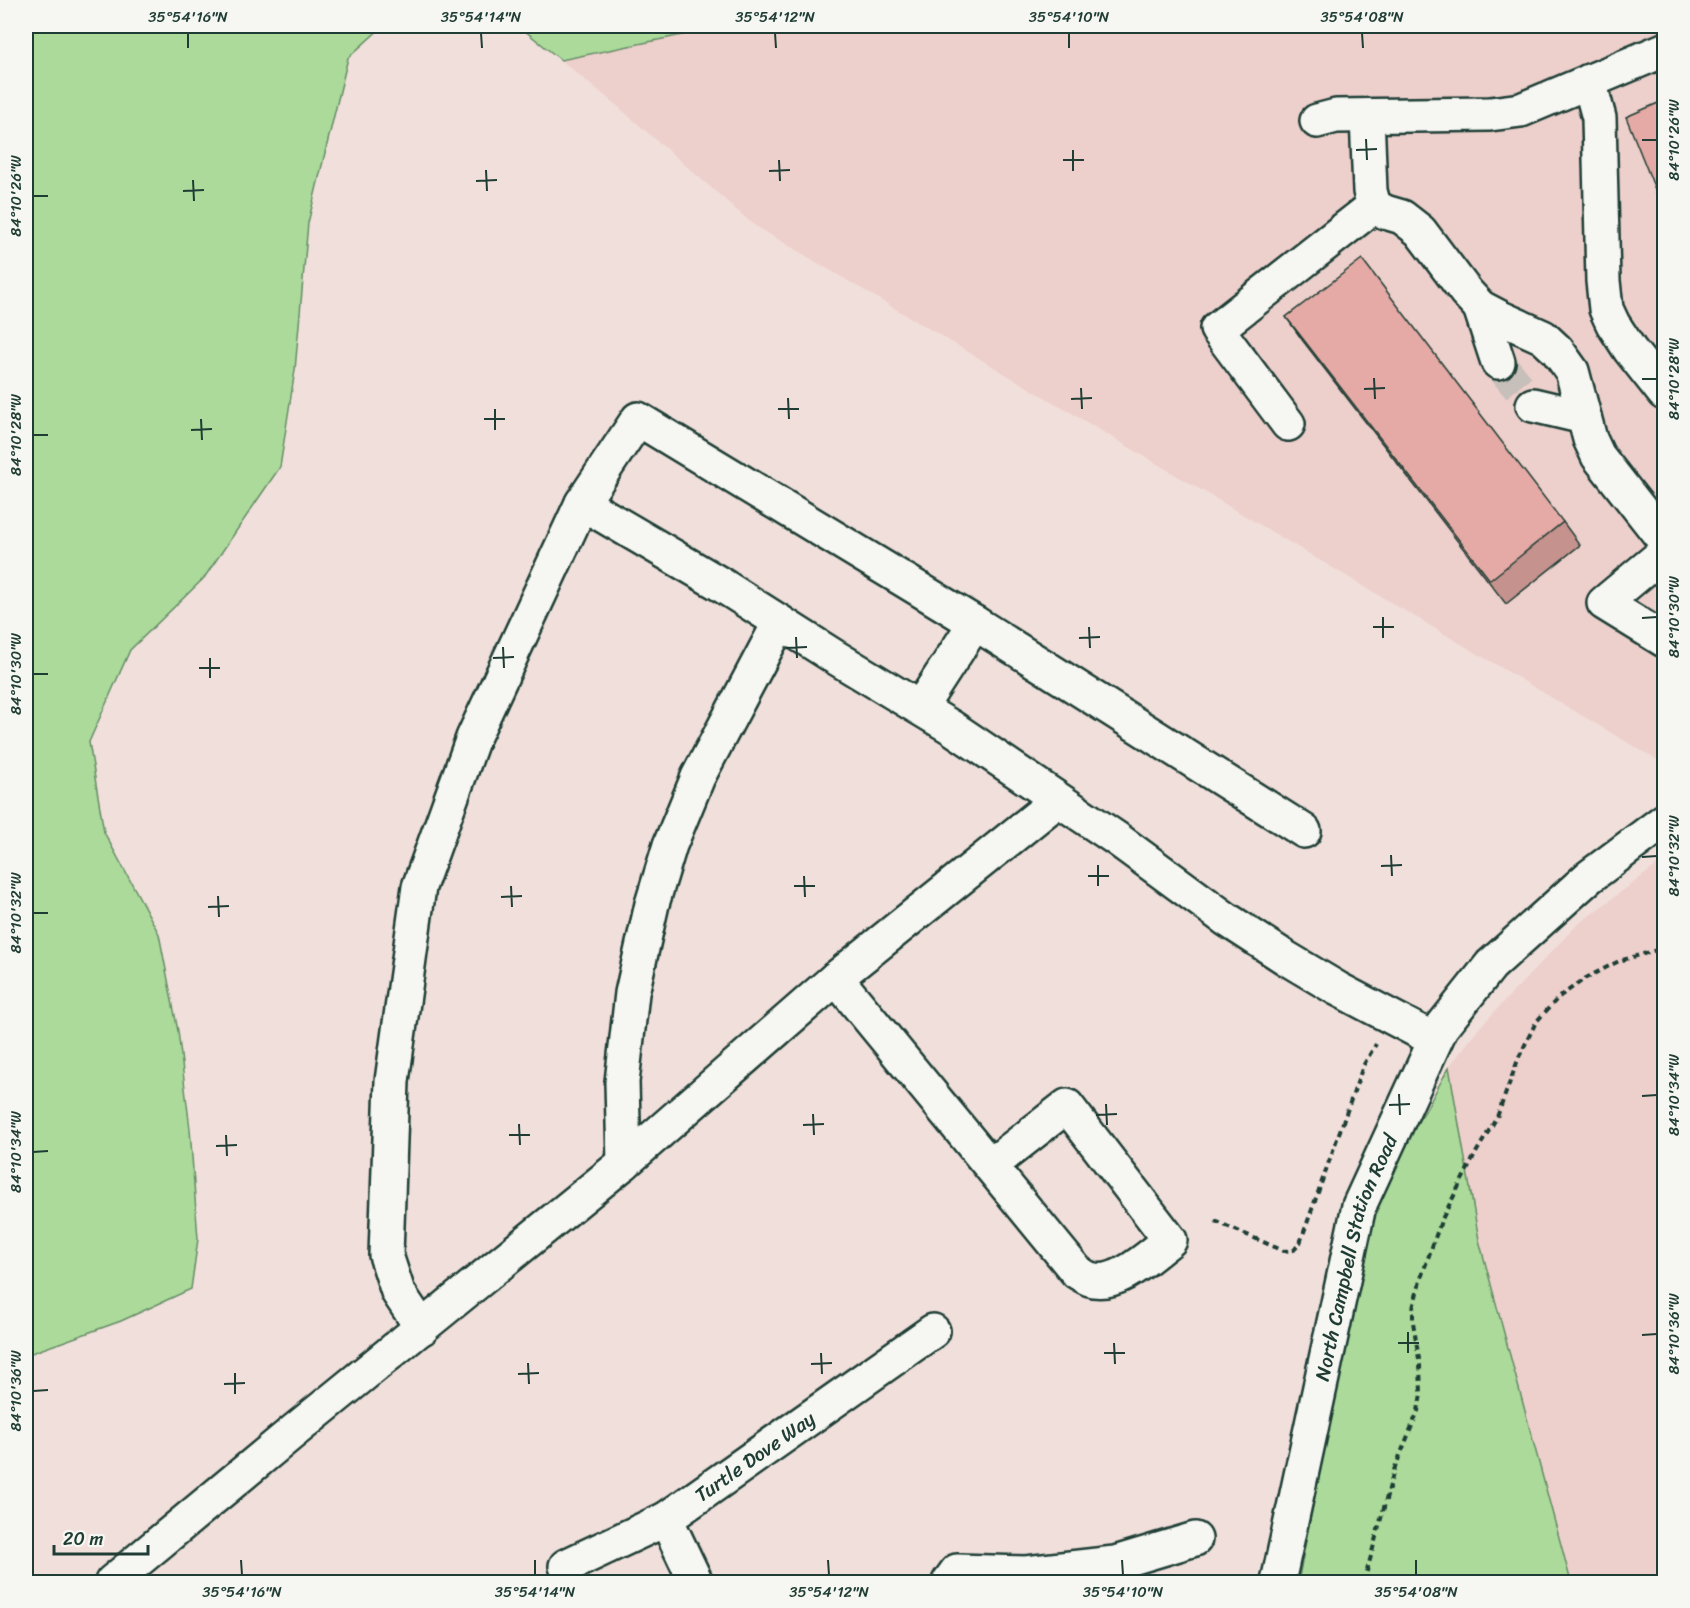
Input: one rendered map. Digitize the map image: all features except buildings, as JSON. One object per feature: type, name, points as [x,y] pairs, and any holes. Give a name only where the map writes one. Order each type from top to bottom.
[{"type":"street","points":[[1317,121],[1336,117],[1490,114],[1521,110],[1665,50]]},
{"type":"street","points":[[1589,81],[1599,118],[1603,281],[1606,309],[1630,350],[1665,393]]},
{"type":"street","points":[[1367,116],[1370,191],[1374,206],[1384,212],[1402,217],[1420,231],[1480,307],[1543,337],[1557,350],[1572,371],[1590,439],[1598,456],[1665,540]]},
{"type":"street","points":[[1288,424],[1217,329],[1374,206]]},
{"type":"street","points":[[1480,307],[1498,362]]},
{"type":"street","points":[[1533,405],[1584,417]]},
{"type":"street","points":[[422,1328],[398,1292],[386,1255],[392,1081],[419,887],[473,738],[582,503],[638,419],[975,623],[1304,831]]},
{"type":"street","points":[[582,503],[720,584],[1013,768],[1276,952],[1338,989],[1435,1040]]},
{"type":"street","points":[[1665,553],[1604,603],[1665,640]]},
{"type":"street","points":[[624,1163],[622,1082],[632,993],[652,904],[670,844],[698,777],[780,622]]},
{"type":"street","points":[[920,708],[975,623]]},
{"type":"street","points":[[112,1582],[624,1163],[836,978],[1058,800]]},
{"type":"street","name":"North Campbell Station Road","points":[[1278,1582],[1359,1206],[1441,1028],[1491,965],[1588,878],[1665,821]]},
{"type":"street","points":[[836,978],[990,1166],[1077,1272],[1089,1279],[1104,1281],[1122,1276],[1170,1239],[1067,1106],[990,1166]]},
{"type":"street","name":"Turtle Dove Way","points":[[566,1566],[666,1519],[933,1331]]},
{"type":"street","points":[[666,1519],[696,1582]]},
{"type":"street","points":[[949,1582],[957,1571],[1026,1573],[1115,1563],[1195,1539]]},
{"type":"path","points":[[1364,1582],[1394,1470],[1419,1412],[1420,1365],[1413,1308],[1420,1281],[1449,1204],[1476,1150],[1497,1117],[1519,1057],[1536,1022],[1559,997],[1586,978],[1619,961],[1665,948]]},
{"type":"path","points":[[1215,1221],[1284,1251],[1294,1250],[1300,1243],[1363,1066],[1390,1017]]},
{"type":"shaded area","points":[[726,26],[1664,26],[1664,764],[754,225],[561,60]]},
{"type":"shaded area","points":[[1664,860],[1664,1582],[1571,1582],[1479,1240],[1449,1067],[1480,1027],[1577,925]]},
{"type":"green space","points":[[26,26],[383,26],[348,58],[308,223],[295,370],[280,467],[204,578],[130,650],[89,742],[104,832],[159,934],[178,1031],[190,1129],[198,1239],[191,1289],[121,1321],[26,1355]]},
{"type":"green space","points":[[519,26],[726,26],[561,60]]},
{"type":"green space","points":[[1449,1067],[1479,1240],[1571,1582],[1298,1582],[1368,1224],[1392,1161],[1425,1111]]},
{"type":"tunnel","points":[[1498,362],[1533,405]]}]
